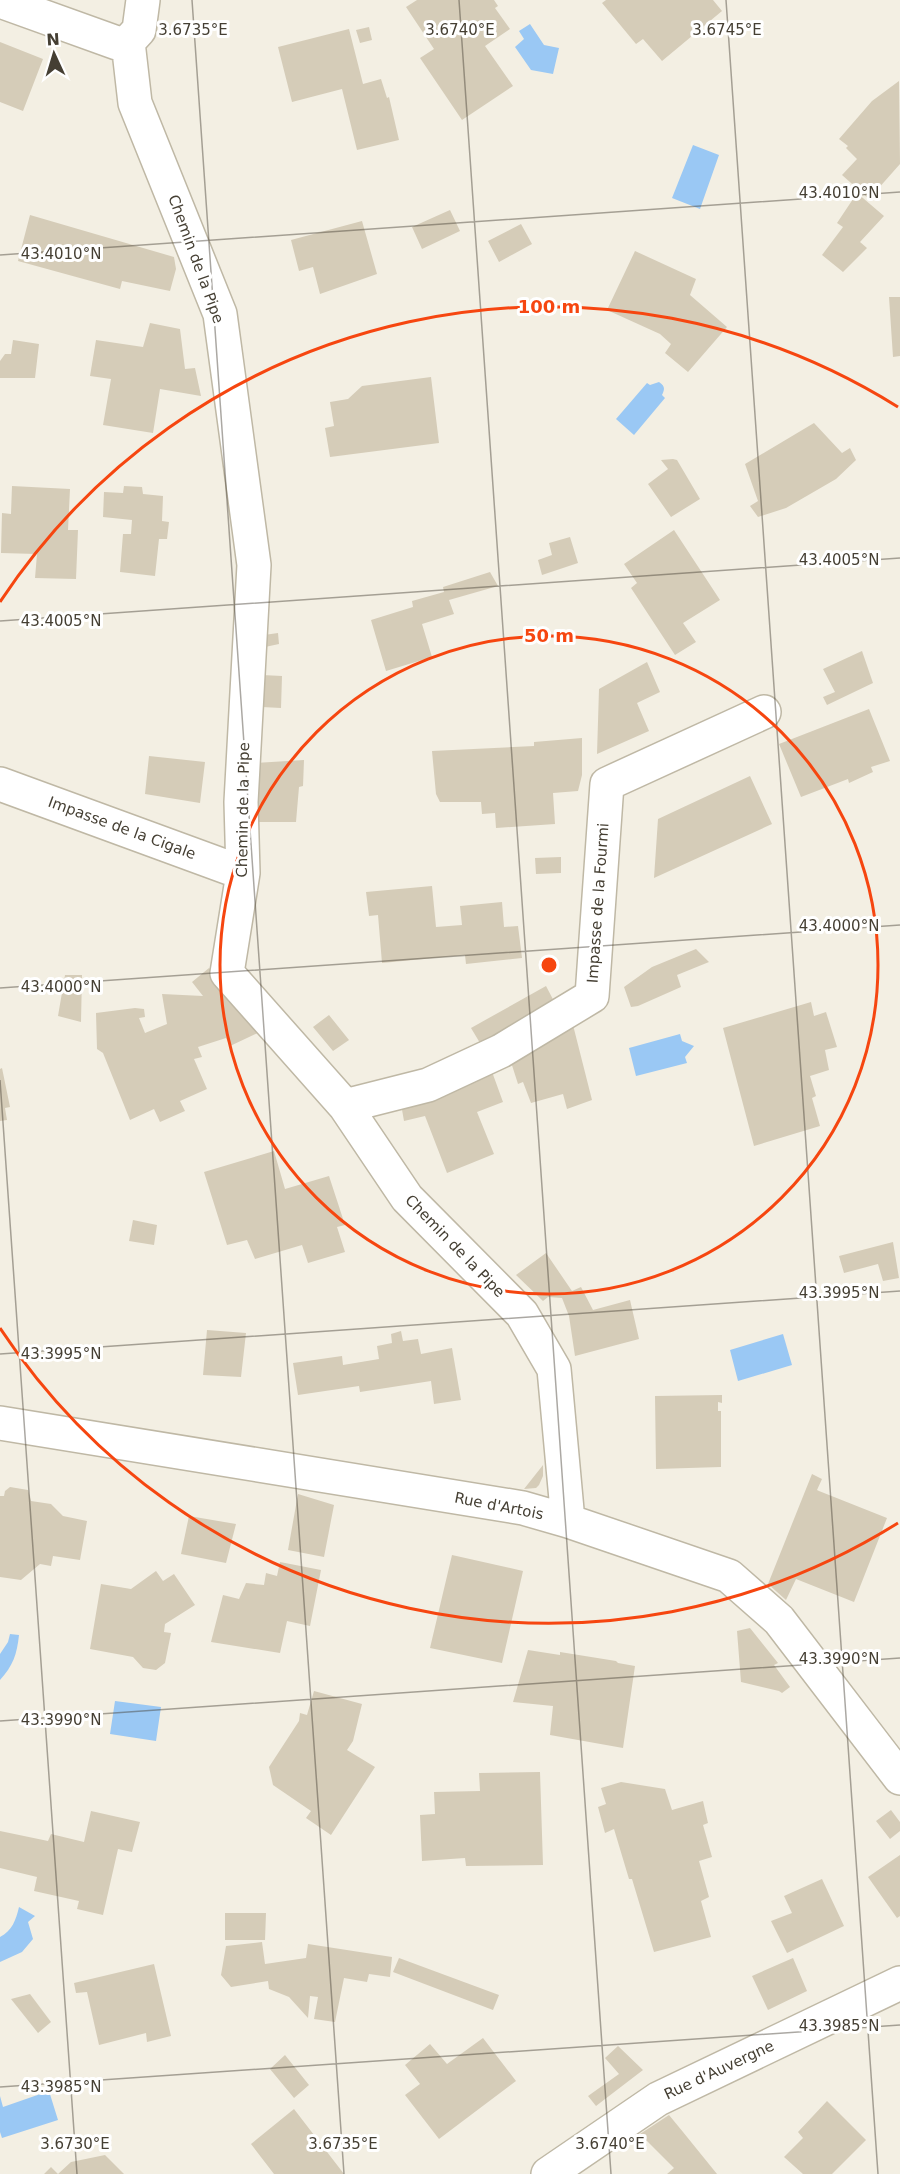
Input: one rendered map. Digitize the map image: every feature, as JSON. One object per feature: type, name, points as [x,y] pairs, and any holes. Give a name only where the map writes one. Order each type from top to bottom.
[{"type":"street","points":[[0,1],[117,43],[128,42],[139,30],[143,0]]},
{"type":"street","name":"Chemin de la Pipe","points":[[128,42],[135,103],[177,202],[220,314],[254,565],[241,802],[243,873],[227,973],[345,1106],[406,1198],[522,1314],[554,1369],[568,1521]]},
{"type":"street","name":"Impasse de la Fourmi","points":[[345,1106],[428,1086],[501,1051],[592,996],[607,784],[764,712]]},
{"type":"street","name":"Impasse de la Cigale","points":[[0,784],[243,873]]},
{"type":"street","name":"Rue d'Artois","points":[[0,1423],[523,1508],[729,1576],[779,1620],[900,1778]]},
{"type":"street","name":"Rue d'Auvergne","points":[[548,2174],[658,2099],[900,1983]]},
{"type":"water","points":[[530,24],[544,45],[559,48],[553,74],[531,70],[515,47],[524,39],[519,31]]},
{"type":"water","points":[[693,145],[719,155],[700,209],[672,198]]},
{"type":"water","points":[[659,382],[663,386],[662,395],[665,398],[634,435],[616,419],[647,383],[650,385]]},
{"type":"water","points":[[680,1034],[682,1041],[694,1046],[685,1057],[687,1063],[636,1076],[629,1048]]},
{"type":"water","points":[[783,1334],[792,1365],[738,1381],[730,1350]]},
{"type":"water","points":[[10,1634],[19,1635],[17,1648],[11,1665],[0,1680],[0,1654]]},
{"type":"water","points":[[115,1701],[161,1707],[156,1741],[110,1734]]},
{"type":"water","points":[[19,1907],[35,1916],[28,1922],[33,1939],[22,1952],[0,1962],[0,1937],[13,1925]]},
{"type":"water","points":[[49,2091],[58,2120],[2,2138],[0,2096],[3,2107]]},
{"type":"building","points":[[417,0],[494,0],[498,6],[495,8],[510,29],[485,46],[513,86],[462,120],[420,58],[434,49],[406,7]]},
{"type":"building","points":[[606,0],[713,0],[722,11],[662,61],[643,39],[636,44],[602,3]]},
{"type":"building","points":[[369,27],[372,40],[360,43],[356,30]]},
{"type":"building","points":[[349,29],[363,84],[381,79],[387,98],[389,97],[399,140],[357,150],[342,89],[292,102],[278,47]]},
{"type":"building","points":[[0,42],[43,59],[23,111],[0,102]]},
{"type":"building","points":[[899,81],[900,164],[869,199],[842,175],[857,159],[846,148],[848,146],[839,139],[872,101]]},
{"type":"building","points":[[857,193],[884,216],[860,242],[867,248],[843,272],[822,255],[843,227],[837,223]]},
{"type":"building","points":[[450,210],[460,231],[422,249],[412,227]]},
{"type":"building","points":[[30,215],[174,257],[176,269],[170,291],[122,281],[120,289],[18,261]]},
{"type":"building","points":[[362,221],[377,274],[320,294],[313,267],[299,271],[291,240]]},
{"type":"building","points":[[521,224],[532,244],[499,262],[488,241]]},
{"type":"building","points":[[635,251],[696,279],[690,295],[727,327],[688,372],[665,353],[671,344],[660,334],[607,310]]},
{"type":"building","points":[[889,297],[900,297],[900,356],[893,357]]},
{"type":"building","points":[[150,323],[180,329],[185,369],[195,368],[201,396],[160,389],[153,433],[103,425],[111,379],[90,376],[96,340],[143,347]]},
{"type":"building","points":[[13,340],[39,344],[35,378],[0,378],[0,361],[5,354],[11,354]]},
{"type":"building","points":[[431,377],[439,443],[330,457],[325,428],[334,426],[330,402],[348,399],[362,386]]},
{"type":"building","points":[[814,423],[842,453],[850,448],[856,460],[836,479],[786,508],[758,517],[750,506],[758,501],[745,464]]},
{"type":"building","points":[[661,460],[677,460],[700,499],[671,517],[648,484],[668,469]]},
{"type":"building","points":[[12,486],[70,489],[68,530],[78,530],[76,579],[35,578],[37,554],[1,553],[2,513],[11,514]]},
{"type":"building","points":[[124,486],[142,487],[143,494],[163,496],[162,521],[169,522],[167,539],[159,539],[155,576],[120,572],[123,534],[131,534],[132,520],[103,517],[104,492],[123,493]]},
{"type":"building","points":[[674,530],[720,600],[683,623],[696,642],[675,655],[631,588],[637,583],[624,564]]},
{"type":"building","points":[[570,537],[578,563],[542,575],[538,560],[552,555],[549,543]]},
{"type":"building","points":[[490,572],[498,586],[449,600],[454,614],[422,624],[432,657],[386,671],[371,620],[413,607],[412,601],[444,592],[443,587]]},
{"type":"building","points":[[278,633],[279,644],[265,647],[264,635]]},
{"type":"building","points":[[862,651],[873,683],[827,705],[823,697],[835,692],[823,669]]},
{"type":"building","points":[[647,662],[660,692],[637,703],[649,731],[597,754],[599,689]]},
{"type":"building","points":[[262,675],[282,676],[281,708],[262,707]]},
{"type":"building","points":[[869,709],[890,761],[871,767],[873,772],[849,783],[848,779],[801,797],[779,744]]},
{"type":"building","points":[[582,738],[582,775],[578,791],[553,793],[555,824],[496,828],[495,813],[482,814],[481,802],[440,802],[436,794],[432,751],[534,746],[534,742]]},
{"type":"building","points":[[149,756],[205,762],[200,803],[145,794]]},
{"type":"building","points":[[304,760],[303,786],[299,787],[296,822],[254,822],[255,763]]},
{"type":"building","points":[[750,776],[772,824],[654,878],[658,819]]},
{"type":"building","points":[[561,857],[561,873],[536,874],[535,858]]},
{"type":"building","points":[[432,886],[436,927],[462,925],[460,906],[502,902],[504,927],[518,926],[522,958],[466,964],[465,955],[382,963],[378,915],[369,916],[366,892]]},
{"type":"building","points":[[696,949],[709,962],[677,975],[681,987],[631,1007],[624,987],[652,967]]},
{"type":"building","points":[[209,968],[264,1030],[230,1046],[226,1038],[198,1047],[202,1057],[194,1059],[207,1089],[180,1101],[185,1111],[160,1122],[154,1109],[130,1120],[103,1053],[97,1049],[96,1013],[144,1009],[145,1017],[139,1018],[145,1033],[167,1024],[162,994],[203,996],[192,982]]},
{"type":"building","points":[[65,975],[82,975],[81,1022],[58,1016]]},
{"type":"building","points":[[546,986],[557,1007],[483,1048],[471,1028]]},
{"type":"building","points":[[811,1002],[814,1016],[826,1012],[837,1047],[825,1050],[829,1070],[810,1076],[816,1096],[812,1098],[820,1126],[754,1146],[723,1028]]},
{"type":"building","points":[[329,1015],[349,1040],[333,1051],[313,1027]]},
{"type":"building","points":[[573,1025],[592,1100],[567,1109],[563,1094],[531,1103],[523,1082],[518,1084],[510,1059]]},
{"type":"building","points":[[2,1068],[10,1107],[5,1108],[7,1120],[0,1121],[0,1069]]},
{"type":"building","points":[[491,1069],[503,1102],[477,1112],[494,1154],[447,1173],[425,1116],[404,1121],[401,1104]]},
{"type":"building","points":[[274,1151],[285,1189],[329,1176],[345,1225],[337,1227],[345,1252],[308,1263],[302,1245],[255,1259],[247,1240],[227,1245],[204,1172]]},
{"type":"building","points":[[133,1220],[157,1225],[154,1245],[129,1241]]},
{"type":"building","points":[[893,1242],[899,1278],[883,1281],[878,1264],[844,1273],[839,1256]]},
{"type":"building","points":[[546,1253],[572,1291],[581,1287],[593,1310],[630,1300],[639,1339],[575,1356],[569,1316],[562,1298],[548,1297],[543,1301],[516,1275]]},
{"type":"building","points":[[207,1330],[246,1333],[241,1377],[203,1375]]},
{"type":"building","points":[[401,1331],[403,1341],[418,1339],[421,1354],[452,1348],[461,1400],[434,1404],[431,1381],[360,1392],[359,1386],[298,1395],[293,1363],[342,1356],[343,1365],[379,1359],[377,1346],[392,1343],[391,1334]]},
{"type":"building","points":[[722,1395],[722,1403],[718,1402],[718,1411],[721,1411],[721,1467],[656,1469],[655,1396]]},
{"type":"building","points":[[543,1465],[543,1476],[539,1485],[536,1488],[524,1489]]},
{"type":"building","points":[[812,1474],[822,1479],[817,1490],[887,1518],[854,1602],[796,1579],[786,1600],[768,1584]]},
{"type":"building","points":[[10,1487],[28,1490],[31,1501],[51,1504],[63,1516],[87,1521],[80,1560],[53,1556],[51,1566],[40,1564],[21,1580],[0,1577],[0,1496],[4,1496],[5,1491]]},
{"type":"building","points":[[298,1494],[334,1505],[324,1557],[288,1550]]},
{"type":"building","points":[[189,1516],[236,1524],[226,1563],[181,1554]]},
{"type":"building","points":[[452,1555],[523,1571],[502,1663],[430,1648]]},
{"type":"building","points":[[280,1562],[321,1570],[310,1626],[287,1621],[280,1653],[211,1642],[223,1595],[239,1599],[246,1583],[264,1585],[266,1573],[277,1576]]},
{"type":"building","points":[[156,1571],[163,1581],[174,1574],[195,1605],[165,1624],[164,1632],[171,1633],[165,1663],[156,1670],[143,1668],[133,1657],[90,1649],[101,1584],[131,1589]]},
{"type":"building","points":[[750,1628],[778,1663],[774,1665],[790,1687],[782,1693],[741,1682],[737,1631]]},
{"type":"building","points":[[528,1650],[560,1655],[560,1652],[635,1666],[623,1748],[550,1735],[553,1706],[513,1702]]},
{"type":"building","points":[[314,1691],[362,1704],[353,1741],[347,1750],[375,1767],[331,1835],[306,1818],[311,1811],[273,1785],[269,1767],[299,1721],[300,1713],[307,1715]]},
{"type":"building","points":[[540,1772],[543,1865],[466,1866],[465,1858],[422,1861],[420,1815],[435,1814],[434,1792],[480,1791],[479,1773]]},
{"type":"building","points":[[621,1782],[665,1789],[672,1810],[703,1801],[708,1823],[703,1825],[712,1857],[699,1861],[709,1897],[701,1901],[711,1937],[654,1952],[614,1829],[605,1833],[598,1807],[606,1804],[601,1788]]},
{"type":"building","points":[[891,1810],[900,1822],[900,1831],[890,1839],[876,1821]]},
{"type":"building","points":[[91,1811],[140,1822],[132,1852],[118,1849],[103,1915],[77,1909],[79,1901],[34,1891],[37,1877],[0,1868],[0,1831],[48,1841],[51,1834],[84,1842]]},
{"type":"building","points":[[900,1855],[900,1916],[897,1918],[868,1877]]},
{"type":"building","points":[[822,1879],[844,1926],[787,1953],[771,1921],[792,1913],[784,1896]]},
{"type":"building","points":[[225,1913],[266,1913],[265,1940],[225,1940]]},
{"type":"building","points":[[262,1942],[265,1964],[306,1958],[308,1944],[392,1957],[390,1977],[369,1974],[367,1982],[344,1978],[335,2022],[314,2019],[318,1997],[310,1996],[308,2018],[289,1997],[269,1989],[268,1981],[231,1987],[221,1975],[226,1946]]},
{"type":"building","points":[[399,1958],[499,1995],[493,2010],[393,1972]]},
{"type":"building","points":[[793,1958],[807,1991],[768,2010],[752,1976]]},
{"type":"building","points":[[154,1964],[171,2036],[147,2042],[146,2033],[99,2045],[87,1992],[76,1993],[74,1983]]},
{"type":"building","points":[[30,1994],[51,2022],[38,2033],[11,1999]]},
{"type":"building","points":[[483,2038],[516,2081],[439,2139],[405,2095],[420,2084],[405,2065],[430,2044],[447,2064]]},
{"type":"building","points":[[618,2046],[643,2070],[596,2106],[588,2096],[619,2074],[605,2058]]},
{"type":"building","points":[[285,2055],[309,2085],[294,2098],[270,2069]]},
{"type":"building","points":[[827,2101],[866,2140],[832,2174],[803,2174],[784,2157],[803,2138],[798,2132]]},
{"type":"building","points":[[294,2109],[344,2174],[274,2174],[251,2144]]},
{"type":"building","points":[[669,2115],[717,2174],[667,2174],[674,2168],[640,2134]]},
{"type":"building","points":[[105,2155],[124,2174],[58,2174],[71,2162]]},
{"type":"building","points":[[51,2167],[58,2174],[44,2174]]}]
